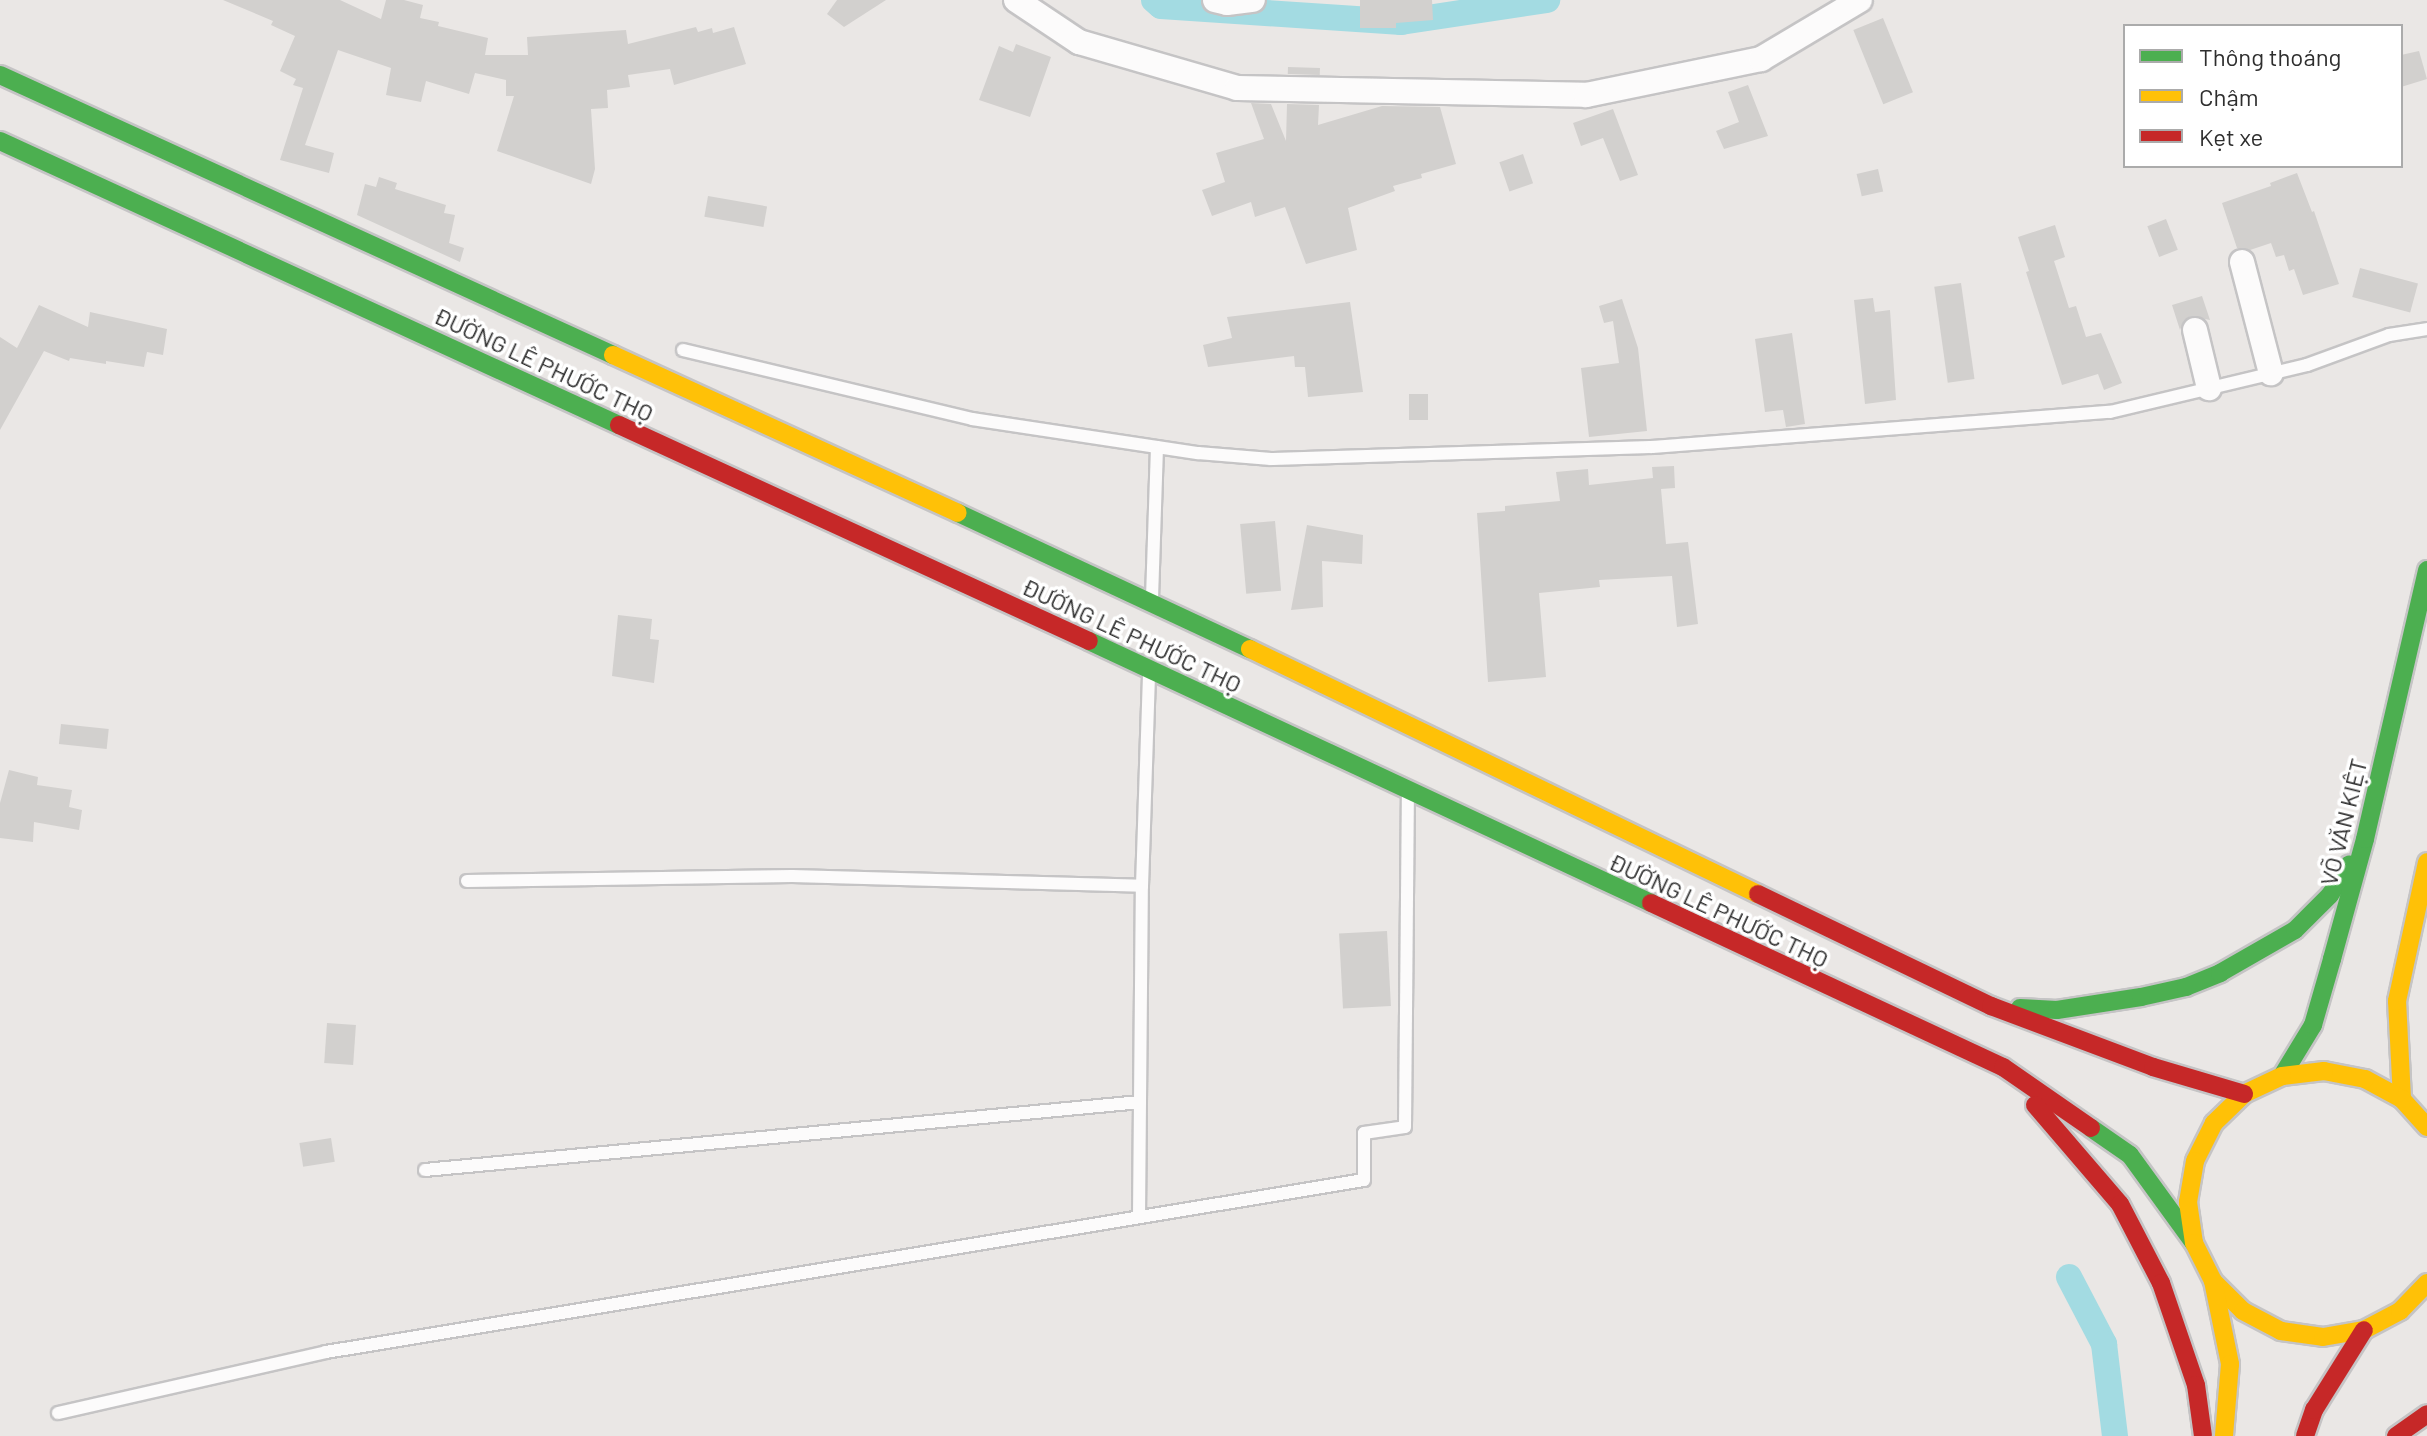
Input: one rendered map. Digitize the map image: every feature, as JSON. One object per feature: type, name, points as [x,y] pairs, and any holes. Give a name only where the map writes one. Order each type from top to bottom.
[{"type":"street","points":[[1016,0],[1079,42],[1237,88],[1586,95],[1761,59],[1860,0]]},
{"type":"street","points":[[1215,0],[1227,3],[1253,0]]},
{"type":"street","name":"ĐƯỜNG LÊ PHƯỚC THỌ","points":[[0,75],[1151,601],[1991,1006],[2153,1067],[2244,1094]]},
{"type":"street","name":"ĐƯỜNG LÊ PHƯỚC THỌ","points":[[0,141],[1149,669],[2003,1067],[2130,1155],[2194,1243]]},
{"type":"street","points":[[2242,262],[2271,373]]},
{"type":"street","points":[[2195,330],[2209,388]]},
{"type":"street","name":"VÕ VĂN KIỆT","points":[[2282,1076],[2313,1025],[2365,839],[2427,570]]},
{"type":"street","points":[[1991,1006],[2057,1010],[2186,987],[2220,973],[2295,930],[2330,895],[2365,839]]},
{"type":"street","points":[[2402,1099],[2397,1001],[2427,862]]},
{"type":"street","points":[[2003,1067],[2120,1204],[2161,1283],[2196,1385],[2203,1436]]},
{"type":"street","points":[[2224,1436],[2230,1364],[2213,1281],[2194,1243],[2188,1202],[2195,1161],[2214,1123],[2244,1094],[2282,1076],[2324,1071],[2365,1079],[2402,1099],[2427,1127]]},
{"type":"street","points":[[2213,1281],[2243,1311],[2281,1331],[2323,1337],[2364,1330],[2400,1311],[2427,1283]]},
{"type":"street","points":[[2400,1311],[2427,1310]]},
{"type":"street","points":[[2305,1436],[2314,1410],[2364,1330]]},
{"type":"street","points":[[2396,1436],[2427,1414]]},
{"type":"lane","points":[[683,350],[972,419],[1157,447],[1271,459],[1652,447],[2110,412],[2307,365],[2389,335],[2427,329]]},
{"type":"lane","points":[[1151,601],[1157,447]]},
{"type":"lane","points":[[1139,1216],[1142,886],[1149,669]]},
{"type":"lane","points":[[58,1413],[326,1352],[1364,1180],[1364,1133],[1405,1127],[1408,792]]},
{"type":"lane","points":[[467,881],[792,876],[1142,886]]},
{"type":"lane","points":[[425,1170],[1140,1102]]},
{"type":"building","points":[[223,0],[340,0],[381,19],[386,0],[404,0],[423,5],[420,18],[439,22],[438,26],[488,38],[485,55],[528,55],[527,37],[626,30],[628,44],[696,27],[698,32],[712,28],[713,33],[734,27],[746,64],[674,85],[670,69],[628,75],[630,87],[607,90],[608,108],[591,109],[595,169],[591,184],[497,151],[514,96],[506,96],[506,80],[475,73],[469,94],[426,81],[421,102],[386,95],[391,68],[338,50],[305,145],[334,153],[329,173],[280,160],[303,88],[293,85],[296,79],[280,71],[295,36],[271,25],[273,21]]},
{"type":"building","points":[[837,0],[886,0],[844,27],[827,14]]},
{"type":"building","points":[[1360,0],[1432,0],[1433,20],[1396,23],[1396,28],[1360,28]]},
{"type":"building","points":[[1883,18],[1913,92],[1883,104],[1853,30]]},
{"type":"building","points":[[1016,44],[1051,57],[1030,117],[979,100],[999,46],[1013,52]]},
{"type":"building","points":[[2419,51],[2427,79],[2403,86],[2403,55]]},
{"type":"building","points":[[1288,67],[1320,68],[1320,75],[1288,74]]},
{"type":"building","points":[[1748,85],[1768,136],[1724,149],[1716,131],[1739,122],[1728,92]]},
{"type":"building","points":[[1251,103],[1271,104],[1286,141],[1287,104],[1319,105],[1318,125],[1382,106],[1440,107],[1456,164],[1421,174],[1422,178],[1393,186],[1395,191],[1348,208],[1357,250],[1306,264],[1285,207],[1255,217],[1251,202],[1212,216],[1202,190],[1225,182],[1216,153],[1264,139]]},
{"type":"building","points":[[1613,109],[1638,175],[1620,181],[1603,138],[1581,146],[1573,123]]},
{"type":"building","points":[[1523,154],[1533,183],[1509,191],[1499,162]]},
{"type":"building","points":[[1878,169],[1883,191],[1862,196],[1857,174]]},
{"type":"building","points":[[2297,173],[2314,211],[2339,284],[2303,295],[2294,269],[2289,271],[2284,255],[2276,257],[2271,243],[2250,250],[2237,248],[2222,203],[2271,186],[2270,183]]},
{"type":"building","points":[[379,177],[397,183],[395,189],[446,205],[444,213],[455,215],[449,243],[464,248],[460,262],[357,215],[365,184],[376,187]]},
{"type":"building","points":[[708,196],[767,206],[763,227],[704,217]]},
{"type":"building","points":[[2166,219],[2178,250],[2159,257],[2147,226]]},
{"type":"building","points":[[2055,225],[2065,257],[2054,261],[2069,308],[2076,306],[2086,337],[2101,333],[2122,383],[2104,390],[2098,374],[2062,385],[2026,272],[2029,271],[2018,237]]},
{"type":"building","points":[[2360,268],[2418,284],[2410,313],[2352,297]]},
{"type":"building","points":[[1961,283],[1974,379],[1948,383],[1934,287]]},
{"type":"building","points":[[2202,296],[2210,320],[2191,316],[2184,320],[2180,330],[2172,305]]},
{"type":"building","points":[[1873,298],[1875,312],[1890,310],[1896,400],[1865,404],[1854,300]]},
{"type":"building","points":[[1622,299],[1638,348],[1647,431],[1589,437],[1581,368],[1619,363],[1613,321],[1604,323],[1599,306]]},
{"type":"building","points":[[1350,302],[1363,392],[1308,397],[1305,367],[1295,367],[1294,356],[1208,367],[1203,345],[1232,338],[1227,317]]},
{"type":"building","points":[[39,305],[88,327],[90,312],[167,329],[163,355],[147,352],[144,367],[70,358],[69,361],[44,351],[0,430],[0,337],[17,348]]},
{"type":"building","points":[[1792,333],[1805,424],[1786,427],[1783,410],[1765,412],[1755,339]]},
{"type":"building","points":[[1409,394],[1428,394],[1428,420],[1409,420]]},
{"type":"building","points":[[1674,466],[1675,488],[1661,489],[1666,544],[1688,542],[1698,624],[1677,627],[1672,576],[1599,580],[1600,587],[1539,593],[1546,677],[1488,682],[1477,513],[1505,511],[1505,506],[1560,501],[1556,472],[1588,469],[1589,485],[1653,478],[1652,467]]},
{"type":"building","points":[[1275,521],[1281,591],[1246,594],[1240,524]]},
{"type":"building","points":[[1307,525],[1363,535],[1362,564],[1322,561],[1323,607],[1291,610]]},
{"type":"building","points":[[618,615],[652,619],[650,639],[659,640],[654,683],[612,676]]},
{"type":"building","points":[[61,724],[109,729],[107,749],[59,744]]},
{"type":"building","points":[[9,770],[38,777],[37,785],[72,790],[69,807],[82,810],[79,830],[34,822],[33,842],[0,838],[0,803]]},
{"type":"building","points":[[1387,931],[1391,1006],[1343,1008],[1339,934]]},
{"type":"building","points":[[327,1023],[356,1025],[353,1065],[324,1063]]},
{"type":"building","points":[[331,1138],[335,1162],[303,1167],[299,1143]]},
{"type":"waterway","points":[[1154,0],[1161,6],[1401,22],[1547,0]]},
{"type":"waterway","points":[[2069,1277],[2104,1344],[2115,1436]]},
{"type":"traffic: fast","points":[[0,75],[613,355]]},
{"type":"traffic: fast","points":[[0,141],[619,425]]},
{"type":"traffic: fast","points":[[958,513],[1250,649]]},
{"type":"traffic: fast","points":[[2282,1076],[2313,1025],[2332,959],[2365,839],[2427,570]]},
{"type":"traffic: fast","points":[[1089,641],[1651,903]]},
{"type":"traffic: fast","points":[[2020,1008],[2057,1010],[2141,997],[2186,987],[2220,973],[2295,930],[2330,895],[2349,864]]},
{"type":"traffic: fast","points":[[2091,1128],[2130,1155],[2194,1243]]},
{"type":"traffic: slow","points":[[613,355],[958,513]]},
{"type":"traffic: slow","points":[[1250,649],[1758,894]]},
{"type":"traffic: slow","points":[[2402,1099],[2397,1001],[2427,862]]},
{"type":"traffic: slow","points":[[2427,1127],[2402,1099],[2365,1079],[2324,1071],[2282,1076],[2244,1094],[2214,1123],[2195,1161],[2188,1202],[2194,1243],[2213,1281],[2243,1311],[2281,1331],[2323,1337],[2364,1330],[2400,1311],[2427,1283]]},
{"type":"traffic: slow","points":[[2213,1281],[2230,1364],[2224,1436]]},
{"type":"traffic: jam","points":[[619,425],[1089,641]]},
{"type":"traffic: jam","points":[[1758,894],[1991,1006],[2153,1067],[2244,1094]]},
{"type":"traffic: jam","points":[[1651,903],[2003,1067],[2091,1128]]},
{"type":"traffic: jam","points":[[2035,1105],[2120,1204],[2161,1283],[2196,1385],[2203,1436]]},
{"type":"traffic: jam","points":[[2305,1436],[2314,1410],[2364,1330]]},
{"type":"traffic: jam","points":[[2396,1436],[2427,1414]]}]
